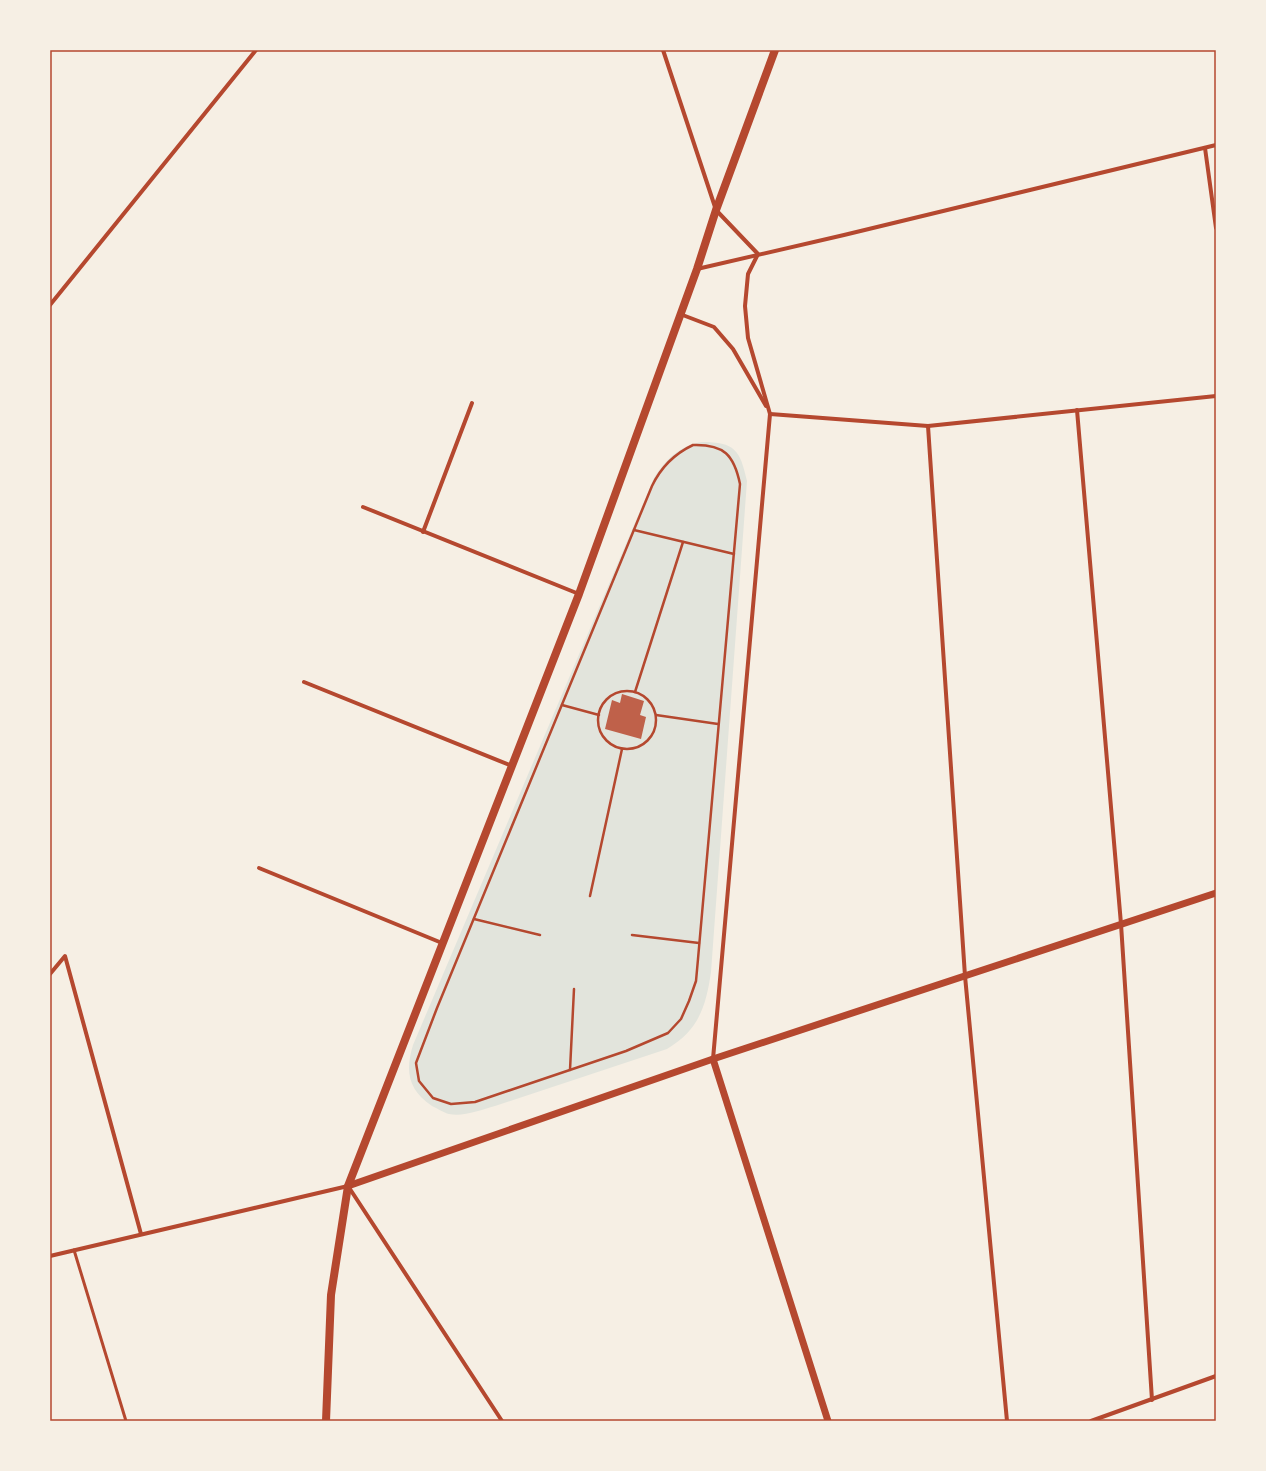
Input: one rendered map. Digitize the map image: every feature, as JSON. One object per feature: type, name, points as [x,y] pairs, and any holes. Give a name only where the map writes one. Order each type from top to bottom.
[{"type":"main road","points":[[326,1421],[331,1295],[348,1186],[579,594],[697,269],[716,210],[775,50]]},
{"type":"street","points":[[50,305],[256,50]]},
{"type":"street","points":[[663,50],[716,210],[758,254]]},
{"type":"street","points":[[697,269],[852,234],[1216,145]]},
{"type":"street","points":[[1205,148],[1216,228]]},
{"type":"street","points":[[758,254],[748,274],[745,306],[748,338],[770,414],[713,1059],[828,1421]]},
{"type":"street","points":[[680,314],[714,327],[733,349],[770,414]]},
{"type":"street","points":[[770,414],[928,426],[1216,396]]},
{"type":"street","points":[[423,532],[472,404]]},
{"type":"street","points":[[1077,410],[1121,924],[1152,1400]]},
{"type":"street","points":[[928,426],[965,976],[1007,1421]]},
{"type":"street","points":[[363,508],[579,594]]},
{"type":"street","points":[[304,682],[512,766]]},
{"type":"street","points":[[259,868],[442,943]]},
{"type":"street","points":[[50,1256],[348,1186],[713,1059],[1216,893]]},
{"type":"street","points":[[50,974],[65,956],[140,1234]]},
{"type":"street","points":[[348,1186],[502,1421]]},
{"type":"street","points":[[1092,1421],[1216,1376]]},
{"type":"lane","points":[[74,1250],[126,1421]]},
{"type":"path","points":[[693,445],[714,446],[722,450],[730,458],[736,467],[740,484],[696,981],[689,1001],[681,1018],[668,1033],[626,1051],[475,1102],[451,1104],[433,1098],[419,1082],[416,1063],[437,1008],[634,530],[652,486],[664,466],[682,450],[693,445]]},
{"type":"path","points":[[634,530],[734,554]]},
{"type":"path","points":[[635,692],[683,542]]},
{"type":"path","points":[[618,692],[635,692],[646,698],[653,706],[656,715],[654,734],[640,747],[622,749],[613,746],[606,740],[601,732],[599,716],[603,704],[609,697],[618,692]]},
{"type":"path","points":[[562,705],[599,716]]},
{"type":"path","points":[[656,715],[718,724]]},
{"type":"path","points":[[590,896],[622,749]]},
{"type":"path","points":[[474,919],[540,935]]},
{"type":"path","points":[[632,935],[699,943]]},
{"type":"path","points":[[570,1070],[574,989]]},
{"type":"shaded area","points":[[702,442],[722,444],[729,446],[734,450],[742,462],[747,481],[711,972],[707,996],[694,1025],[678,1042],[667,1049],[472,1113],[454,1115],[447,1113],[432,1106],[424,1100],[413,1087],[410,1079],[409,1063],[413,1045],[654,478],[668,459],[674,454],[686,447]]},
{"type":"building","points":[[622,694],[644,701],[640,715],[646,717],[641,739],[605,729],[612,700],[620,703]]}]
